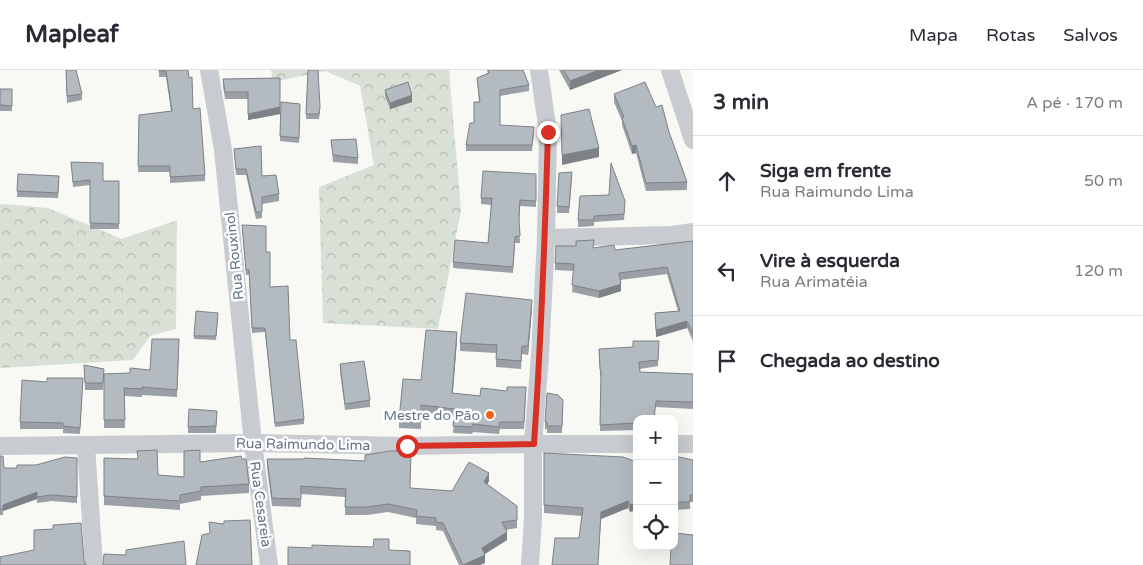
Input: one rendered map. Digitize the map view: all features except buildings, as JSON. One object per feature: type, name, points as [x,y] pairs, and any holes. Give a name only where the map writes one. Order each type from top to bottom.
[{"type":"street","name":"Rua Rouxinol","points":[[210,70],[223,150],[253,443]]},
{"type":"street","points":[[530,565],[534,444],[546,238],[548,132],[540,70]]},
{"type":"street","points":[[670,70],[693,140]]},
{"type":"street","points":[[546,238],[672,235],[693,232]]},
{"type":"street","name":"Rua Raimundo Lima","points":[[0,446],[253,443],[407,446],[633,444]]},
{"type":"street","name":"Rua Cesareia","points":[[253,443],[269,565]]},
{"type":"street","points":[[678,444],[693,444]]},
{"type":"street","points":[[86,446],[94,565]]},
{"type":"green space","points":[[271,70],[449,70],[461,210],[438,329],[323,323],[319,187],[374,165],[360,86],[326,71],[273,82]]},
{"type":"green space","points":[[0,205],[48,208],[122,239],[177,220],[176,329],[150,336],[133,360],[0,368]]},
{"type":"place","name":"Mestre do Pão","points":[[490,415]]},
{"type":"route","points":[[407,446],[534,444],[546,238],[548,132]]}]
